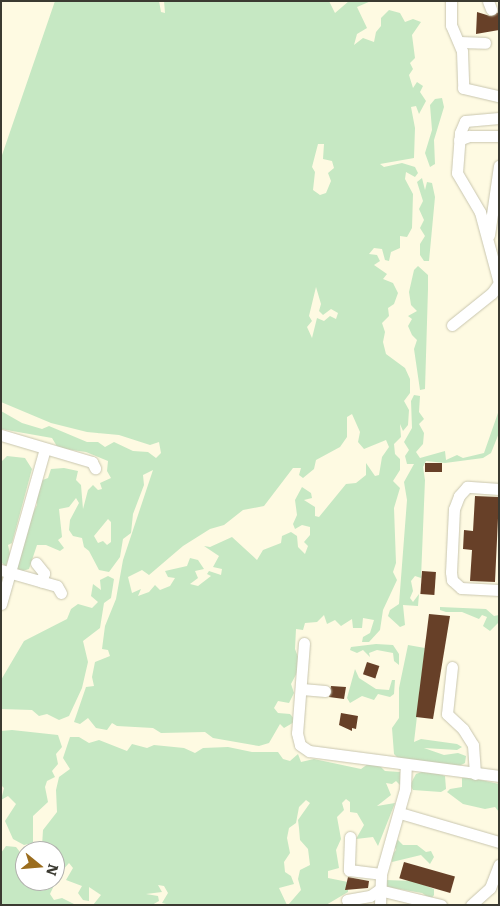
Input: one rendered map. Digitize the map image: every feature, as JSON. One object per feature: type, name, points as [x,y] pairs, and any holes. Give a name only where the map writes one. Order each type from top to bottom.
[{"type":"street","points":[[451,1],[451,25],[460,42],[463,88],[499,96]]},
{"type":"street","points":[[460,42],[485,43]]},
{"type":"street","points":[[452,325],[492,293],[499,283],[480,212],[457,173],[459,140],[465,120],[499,118]]},
{"type":"street","points":[[459,140],[470,136],[499,136]]},
{"type":"street","points":[[489,246],[499,166]]},
{"type":"street","points":[[1,436],[92,462],[95,468]]},
{"type":"street","points":[[1,604],[6,571],[45,449]]},
{"type":"street","points":[[499,489],[467,487],[459,496],[454,509],[451,572],[452,580],[461,588],[499,590]]},
{"type":"street","points":[[36,564],[44,573],[41,582]]},
{"type":"street","points":[[6,571],[61,588],[62,593]]},
{"type":"street","points":[[304,643],[298,733],[300,745],[309,751],[499,776]]},
{"type":"street","points":[[452,667],[447,714],[463,729],[473,745],[475,774]]},
{"type":"street","points":[[302,688],[325,691]]},
{"type":"street","points":[[380,905],[381,874],[400,813],[406,765]]},
{"type":"street","points":[[400,813],[499,842]]},
{"type":"street","points":[[350,837],[349,870],[381,874]]},
{"type":"street","points":[[471,905],[490,888],[499,865]]},
{"type":"street","points":[[347,900],[370,896],[379,890],[441,905]]},
{"type":"green space","points":[[55,1],[159,1],[161,12],[165,13],[164,1],[329,1],[335,13],[349,1],[371,1],[357,7],[367,28],[357,34],[354,45],[363,38],[374,42],[376,32],[381,26],[381,18],[389,10],[400,13],[405,22],[413,19],[421,22],[412,35],[415,58],[410,63],[413,69],[409,75],[413,88],[417,82],[423,86],[420,92],[426,101],[419,114],[416,106],[411,107],[415,128],[414,158],[380,164],[384,167],[402,163],[415,167],[418,173],[415,177],[406,172],[405,179],[413,194],[412,228],[407,237],[400,236],[400,248],[391,252],[389,261],[385,260],[382,249],[374,248],[369,254],[377,255],[380,261],[374,265],[387,274],[383,279],[393,283],[398,293],[394,304],[388,308],[389,316],[382,323],[385,332],[383,342],[386,354],[405,368],[410,379],[410,393],[404,401],[409,410],[408,425],[403,431],[400,424],[401,437],[394,444],[395,454],[400,459],[400,470],[393,481],[400,488],[394,508],[396,563],[393,572],[397,580],[383,610],[380,630],[369,642],[362,642],[363,637],[370,633],[374,620],[363,618],[362,628],[353,628],[352,619],[341,626],[335,620],[327,624],[324,615],[317,622],[305,623],[303,630],[296,629],[295,649],[301,665],[291,684],[294,693],[289,703],[278,701],[274,708],[278,713],[290,714],[296,721],[284,728],[280,724],[269,743],[259,746],[213,738],[205,732],[161,733],[153,728],[117,726],[112,723],[107,730],[96,728],[88,718],[80,724],[74,722],[86,687],[94,686],[92,677],[95,662],[110,656],[108,650],[102,649],[105,626],[116,599],[123,560],[153,470],[143,475],[144,485],[133,514],[131,533],[123,539],[120,557],[109,572],[99,570],[89,551],[84,547],[82,538],[73,536],[69,530],[70,520],[79,503],[76,498],[69,507],[59,509],[62,537],[58,540],[64,548],[60,551],[46,545],[37,545],[29,569],[19,572],[15,566],[25,528],[37,505],[36,496],[40,481],[48,478],[51,469],[64,468],[78,471],[76,480],[81,485],[83,509],[88,490],[93,485],[98,490],[102,489],[100,483],[111,478],[107,471],[108,461],[86,452],[58,448],[52,438],[1,429],[1,411],[22,423],[42,429],[49,426],[87,442],[98,442],[105,447],[114,442],[133,451],[148,452],[156,458],[161,453],[159,442],[150,445],[119,435],[87,432],[51,423],[1,402],[1,158]],"holes":[[[318,144],[324,144],[323,159],[332,161],[334,168],[328,173],[331,181],[326,193],[320,195],[313,190],[315,172],[312,167]],[[316,287],[321,304],[319,311],[323,315],[331,309],[338,313],[336,319],[330,316],[324,321],[317,318],[312,338],[307,327],[312,321],[309,316]],[[352,414],[360,432],[358,442],[364,449],[386,440],[389,447],[382,457],[379,475],[375,476],[366,463],[366,475],[356,483],[346,484],[319,517],[315,516],[315,507],[304,500],[312,498],[311,493],[302,487],[295,500],[297,515],[293,524],[295,529],[302,525],[310,527],[310,535],[304,542],[308,546],[305,554],[298,547],[297,536],[291,532],[282,536],[281,543],[263,550],[257,560],[232,537],[210,547],[204,546],[219,556],[213,567],[222,569],[221,575],[209,571],[207,574],[211,576],[198,586],[190,584],[198,578],[195,571],[204,569],[198,560],[190,558],[187,566],[165,571],[168,577],[175,578],[170,586],[160,590],[155,585],[149,592],[138,596],[141,589],[132,593],[128,577],[142,570],[149,575],[183,546],[210,529],[224,525],[243,510],[264,506],[293,468],[301,468],[299,475],[303,478],[314,469],[316,460],[340,447],[347,437],[347,417]],[[108,519],[111,522],[111,542],[107,545],[103,541],[98,543],[94,536]]]},
{"type":"green space","points":[[442,98],[444,107],[434,140],[435,164],[430,167],[425,153],[432,130],[430,105],[435,99]]},
{"type":"green space","points":[[422,178],[425,190],[427,182],[432,183],[435,197],[429,261],[424,261],[420,255],[420,244],[425,236],[420,228],[424,220],[419,209],[423,201],[417,182]]},
{"type":"green space","points":[[418,266],[428,275],[425,389],[420,390],[414,349],[417,340],[412,335],[408,326],[412,319],[408,316],[417,311],[411,305],[409,292],[414,270]]},
{"type":"green space","points":[[414,395],[420,396],[419,412],[424,419],[419,424],[424,433],[423,444],[416,452],[420,458],[445,451],[446,460],[457,455],[463,458],[484,453],[499,410],[499,433],[491,453],[483,458],[445,463],[426,461],[423,467],[425,480],[421,578],[415,576],[411,581],[413,591],[410,598],[413,602],[419,594],[418,606],[403,605],[405,625],[400,627],[388,616],[390,610],[399,604],[407,500],[404,482],[414,464],[407,464],[405,456],[409,450],[404,442],[412,428],[411,401]]},
{"type":"green space","points":[[7,456],[25,458],[32,469],[12,543],[8,545],[10,554],[6,567],[1,562],[1,462]]},
{"type":"green space","points":[[108,576],[114,579],[111,598],[104,603],[100,628],[83,641],[88,662],[82,688],[69,716],[59,720],[47,714],[39,716],[32,710],[1,709],[1,680],[24,641],[67,619],[71,609],[78,604],[92,608],[98,602],[91,596],[93,584],[101,590],[100,580]]},
{"type":"green space","points":[[440,607],[486,609],[494,616],[499,615],[499,622],[490,631],[483,626],[487,617],[482,615],[479,619],[462,612],[446,612],[440,610]]},
{"type":"green space","points":[[376,644],[393,645],[399,654],[399,665],[394,661],[393,653],[377,650],[369,653],[370,657],[363,650],[357,653],[350,650],[351,647]]},
{"type":"green space","points":[[408,645],[425,648],[414,742],[421,739],[457,744],[462,747],[457,750],[424,748],[444,755],[458,753],[466,756],[465,763],[453,769],[401,761],[394,754],[392,728],[399,718],[399,688]]},
{"type":"green space","points":[[355,669],[359,678],[376,689],[389,690],[392,680],[395,680],[394,694],[390,697],[378,694],[374,700],[362,696],[350,703],[347,698]]},
{"type":"green space","points":[[12,730],[58,735],[62,747],[56,754],[58,764],[52,771],[55,777],[47,781],[45,787],[48,802],[33,816],[33,841],[17,841],[13,839],[5,821],[16,804],[8,796],[1,800],[4,788],[1,785],[1,731]]},
{"type":"green space","points":[[70,737],[79,737],[89,743],[99,740],[127,751],[132,744],[147,748],[154,745],[184,748],[195,753],[203,748],[228,747],[252,752],[278,752],[283,759],[290,761],[298,754],[301,762],[314,759],[361,769],[368,764],[379,765],[385,771],[400,772],[400,785],[396,781],[392,784],[386,783],[391,795],[377,806],[395,803],[378,846],[373,837],[356,839],[364,825],[357,813],[350,812],[350,802],[346,799],[342,803],[344,810],[337,817],[341,839],[336,850],[339,868],[328,871],[328,878],[348,882],[348,892],[326,905],[288,905],[301,890],[298,879],[300,870],[310,865],[308,849],[300,840],[298,820],[310,803],[306,800],[299,807],[296,823],[289,828],[287,838],[290,853],[284,862],[285,872],[291,876],[294,884],[279,888],[287,905],[170,905],[162,903],[168,893],[164,886],[158,885],[162,892],[146,894],[158,896],[159,901],[152,905],[93,905],[101,895],[89,887],[89,901],[83,900],[78,893],[82,886],[66,880],[73,868],[69,863],[65,868],[65,841],[42,841],[43,830],[57,812],[56,790],[59,777],[70,769],[63,758]]},
{"type":"green space","points":[[427,770],[445,776],[446,789],[441,792],[413,790],[410,785],[416,774]]},
{"type":"green space","points":[[468,777],[499,784],[499,812],[495,807],[485,809],[463,804],[447,792],[450,789],[462,787],[462,778]]},
{"type":"green space","points":[[398,840],[403,845],[417,845],[426,852],[431,851],[434,857],[430,864],[421,855],[392,862],[391,856],[396,850],[393,842]]},
{"type":"green space","points":[[6,846],[15,847],[15,891],[51,891],[50,894],[54,900],[62,898],[76,905],[1,905],[1,853]]},
{"type":"green space","points":[[385,880],[414,881],[434,889],[434,895],[431,899],[422,893],[387,887]]},
{"type":"building","points":[[477,12],[490,16],[499,12],[499,30],[476,34]]},
{"type":"building","points":[[425,463],[442,463],[442,472],[425,472]]},
{"type":"building","points":[[475,496],[499,497],[495,582],[470,581],[472,550],[463,549],[464,530],[473,531]]},
{"type":"building","points":[[422,571],[436,572],[434,595],[420,594]]},
{"type":"building","points":[[429,614],[450,616],[433,719],[416,717]]},
{"type":"building","points":[[367,662],[379,666],[375,678],[363,674]]},
{"type":"building","points":[[331,686],[346,687],[344,699],[329,697]]},
{"type":"building","points":[[341,713],[358,716],[356,729],[352,728],[352,731],[339,725]]},
{"type":"building","points":[[404,862],[455,877],[450,893],[399,878]]},
{"type":"building","points":[[348,877],[369,881],[368,888],[345,890]]}]
